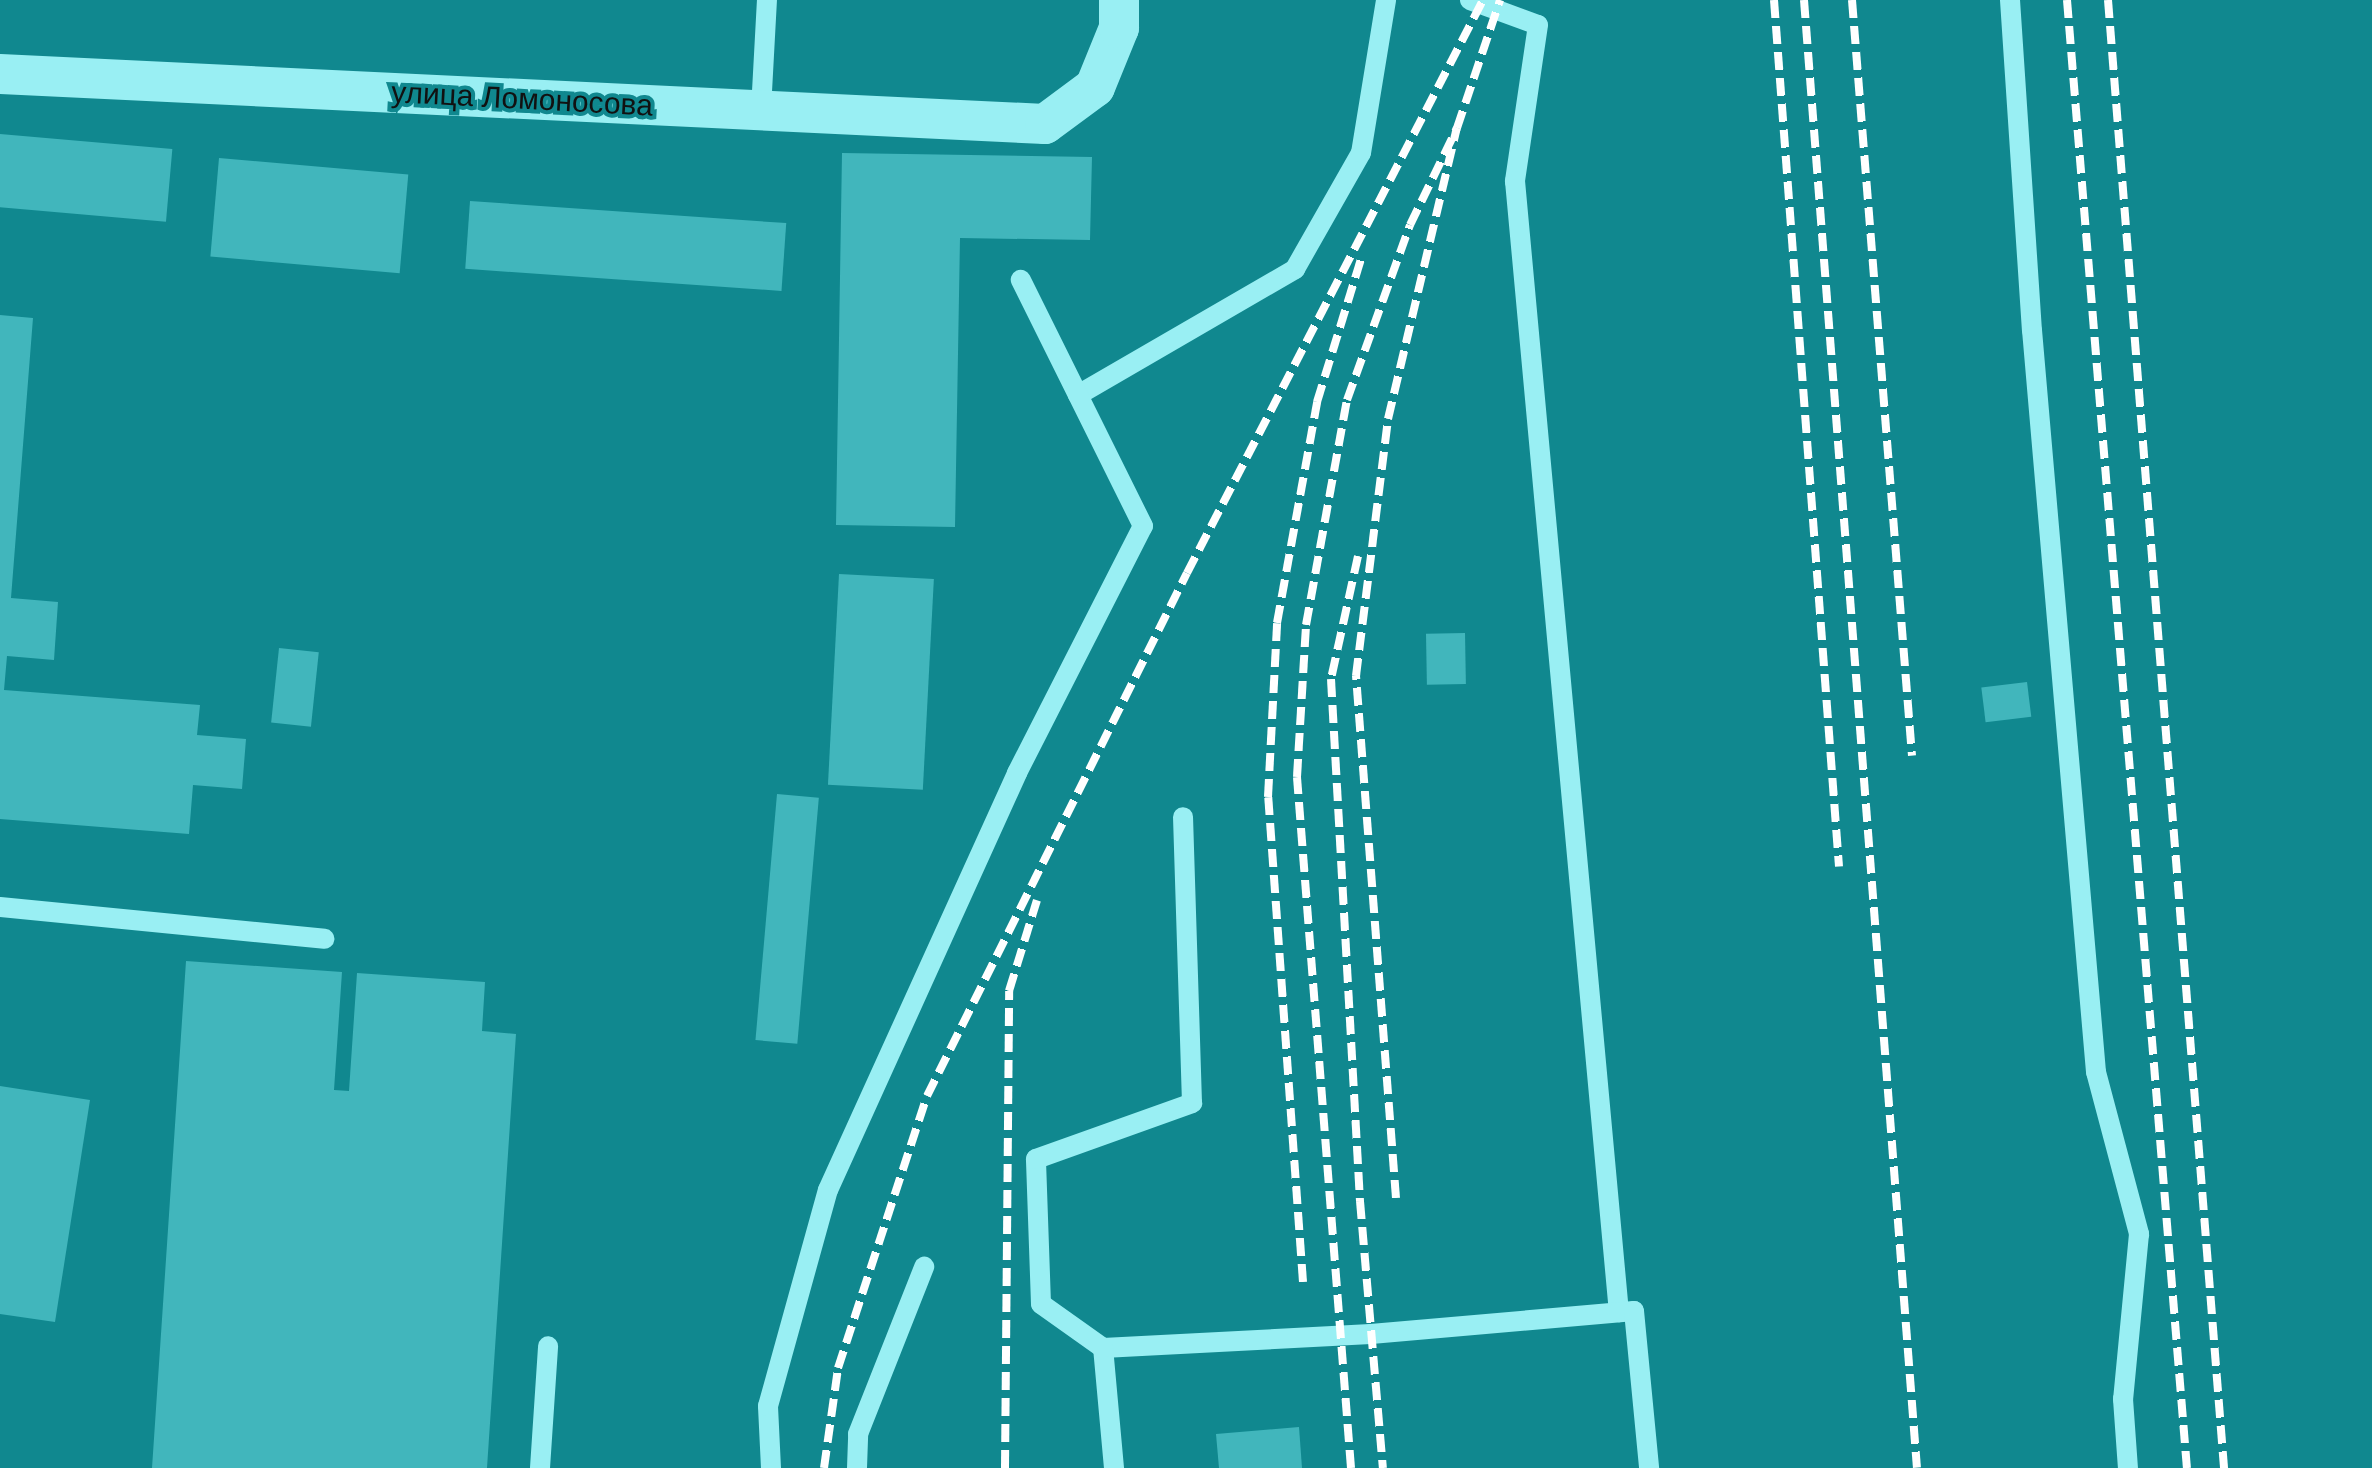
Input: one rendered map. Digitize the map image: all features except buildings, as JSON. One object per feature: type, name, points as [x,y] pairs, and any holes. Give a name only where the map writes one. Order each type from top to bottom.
[{"type":"street","name":"улица Ломоносова","points":[[0,74],[1045,124],[1095,86],[1119,28],[1118,0]]},
{"type":"lane","points":[[761,110],[767,0]]},
{"type":"lane","points":[[1078,395],[1295,268],[1361,153],[1386,0]]},
{"type":"lane","points":[[1470,0],[1538,25],[1515,181],[1619,1312]]},
{"type":"lane","points":[[2010,0],[2034,350],[2096,1072],[2140,1234],[2123,1399],[2128,1468]]},
{"type":"lane","points":[[771,1468],[768,1406],[828,1190],[1017,773],[1143,526],[1022,280]]},
{"type":"lane","points":[[1183,817],[1192,1103],[1036,1159],[1041,1304],[1104,1348],[1371,1334],[1634,1311],[1649,1468]]},
{"type":"lane","points":[[0,906],[324,940]]},
{"type":"lane","points":[[857,1468],[858,1434],[924,1266]]},
{"type":"lane","points":[[540,1468],[548,1346]]},
{"type":"lane","points":[[1104,1348],[1114,1468]]},
{"type":"railway","points":[[824,1468],[838,1368],[927,1096],[1187,573],[1483,0]]},
{"type":"railway","points":[[1396,1198],[1356,676],[1388,419],[1457,128],[1500,0]]},
{"type":"railway","points":[[1774,0],[1839,867]]},
{"type":"railway","points":[[1804,0],[1917,1468]]},
{"type":"railway","points":[[1852,0],[1912,756]]},
{"type":"railway","points":[[2067,0],[2187,1468]]},
{"type":"railway","points":[[2108,0],[2224,1468]]},
{"type":"railway","points":[[1351,1468],[1297,777],[1306,625],[1347,400],[1410,225],[1457,128]]},
{"type":"railway","points":[[1303,1282],[1268,797],[1277,623],[1317,402],[1361,259]]},
{"type":"railway","points":[[1358,556],[1331,679],[1360,1201],[1383,1468]]},
{"type":"railway","points":[[1005,1468],[1009,991],[1037,900]]}]
